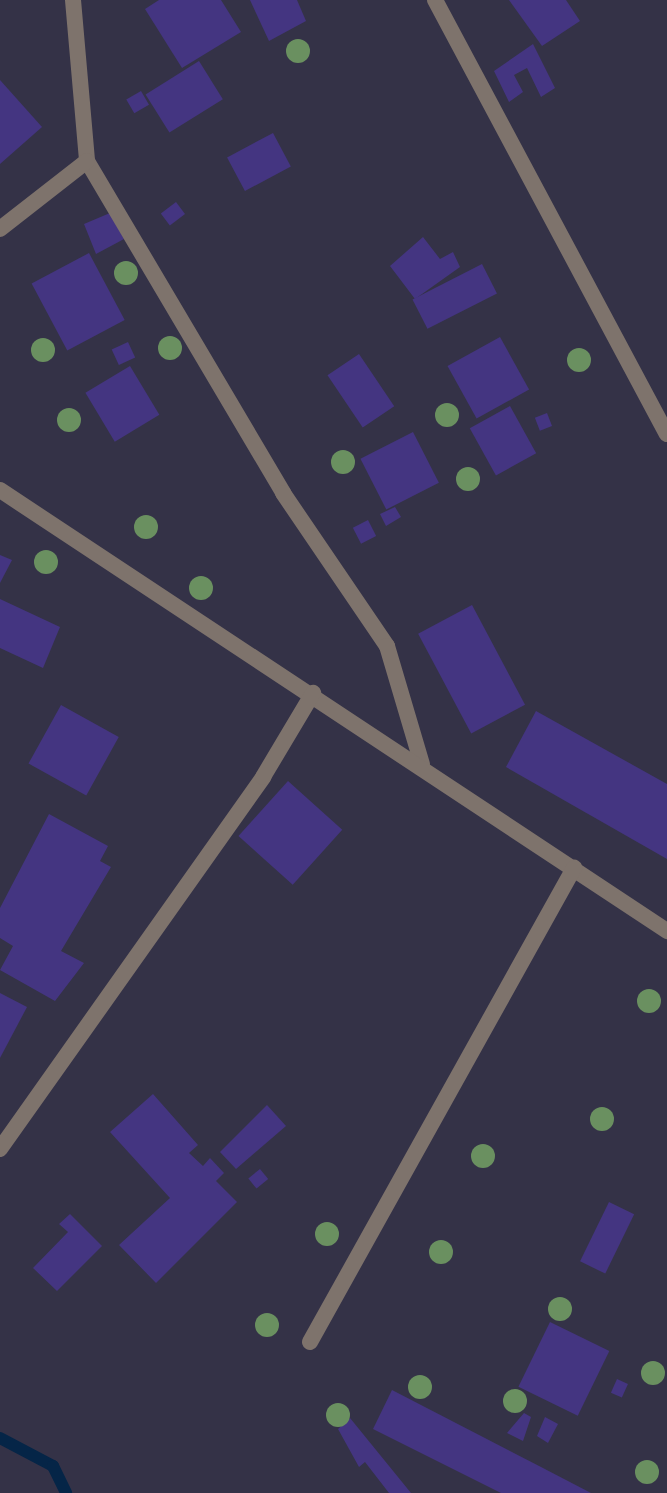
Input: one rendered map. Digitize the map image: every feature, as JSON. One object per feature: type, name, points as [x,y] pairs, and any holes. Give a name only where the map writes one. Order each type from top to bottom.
[{"type":"street","points":[[73,0],[87,161],[283,493],[387,646],[422,764]]},
{"type":"street","points":[[435,0],[667,434]]},
{"type":"street","points":[[0,229],[87,161]]},
{"type":"street","points":[[0,490],[422,764],[667,931]]},
{"type":"street","points":[[0,1149],[263,777],[313,693]]},
{"type":"street","points":[[310,1342],[574,868]]},
{"type":"building","points":[[159,0],[221,0],[241,32],[182,68],[145,9]]},
{"type":"building","points":[[250,0],[297,0],[306,21],[269,41]]},
{"type":"building","points":[[509,0],[566,0],[580,21],[542,46]]},
{"type":"building","points":[[533,44],[555,88],[541,97],[527,68],[514,75],[523,92],[509,102],[494,71]]},
{"type":"building","points":[[199,61],[223,99],[169,133],[146,94]]},
{"type":"building","points":[[0,80],[42,127],[0,164]]},
{"type":"building","points":[[141,91],[149,105],[134,113],[126,100]]},
{"type":"building","points":[[273,133],[291,167],[245,191],[227,157]]},
{"type":"building","points":[[176,202],[185,214],[170,225],[161,213]]},
{"type":"building","points":[[110,213],[124,239],[96,254],[84,224]]},
{"type":"building","points":[[423,237],[440,259],[453,252],[460,267],[415,299],[390,266]]},
{"type":"building","points":[[89,253],[125,320],[67,351],[32,284]]},
{"type":"building","points":[[482,264],[497,293],[427,329],[413,299]]},
{"type":"building","points":[[500,337],[529,389],[477,419],[448,366]]},
{"type":"building","points":[[128,342],[135,357],[119,365],[112,350]]},
{"type":"building","points":[[359,354],[394,406],[363,427],[327,375]]},
{"type":"building","points":[[130,366],[159,415],[115,442],[85,393]]},
{"type":"building","points":[[510,406],[536,453],[496,476],[470,428]]},
{"type":"building","points":[[547,413],[552,426],[540,431],[535,418]]},
{"type":"building","points":[[413,432],[439,483],[386,510],[360,459]]},
{"type":"building","points":[[395,507],[401,517],[386,526],[380,514]]},
{"type":"building","points":[[368,520],[376,536],[361,544],[353,528]]},
{"type":"building","points":[[0,555],[12,560],[0,583]]},
{"type":"building","points":[[0,599],[60,627],[43,668],[0,648]]},
{"type":"building","points":[[472,605],[525,705],[471,733],[418,634]]},
{"type":"building","points":[[61,705],[119,737],[86,796],[29,764]]},
{"type":"building","points":[[536,711],[667,784],[667,859],[506,767]]},
{"type":"building","points":[[288,781],[342,830],[293,885],[238,836]]},
{"type":"building","points":[[49,814],[108,846],[100,861],[111,867],[61,951],[84,963],[55,1001],[0,970],[13,946],[0,938],[0,908]]},
{"type":"building","points":[[0,993],[27,1007],[0,1058]]},
{"type":"building","points":[[153,1094],[198,1145],[189,1153],[203,1166],[210,1158],[224,1173],[216,1181],[237,1202],[156,1283],[119,1245],[170,1198],[110,1132]]},
{"type":"building","points":[[267,1105],[286,1126],[236,1169],[220,1152]]},
{"type":"building","points":[[260,1169],[268,1179],[257,1189],[248,1178]]},
{"type":"building","points":[[609,1202],[634,1214],[605,1274],[580,1261]]},
{"type":"building","points":[[70,1214],[102,1246],[57,1291],[33,1268],[68,1232],[59,1224]]},
{"type":"building","points":[[550,1322],[609,1351],[578,1416],[518,1387]]},
{"type":"building","points":[[617,1379],[628,1384],[622,1398],[611,1393]]},
{"type":"building","points":[[392,1390],[591,1493],[501,1493],[373,1429]]},
{"type":"building","points":[[524,1413],[531,1417],[523,1441],[507,1433]]},
{"type":"building","points":[[545,1417],[558,1424],[548,1443],[537,1436]]},
{"type":"building","points":[[350,1418],[411,1493],[389,1493],[365,1462],[359,1467],[338,1429]]},
{"type":"waterway","points":[[0,1438],[53,1466],[66,1493]]}]
